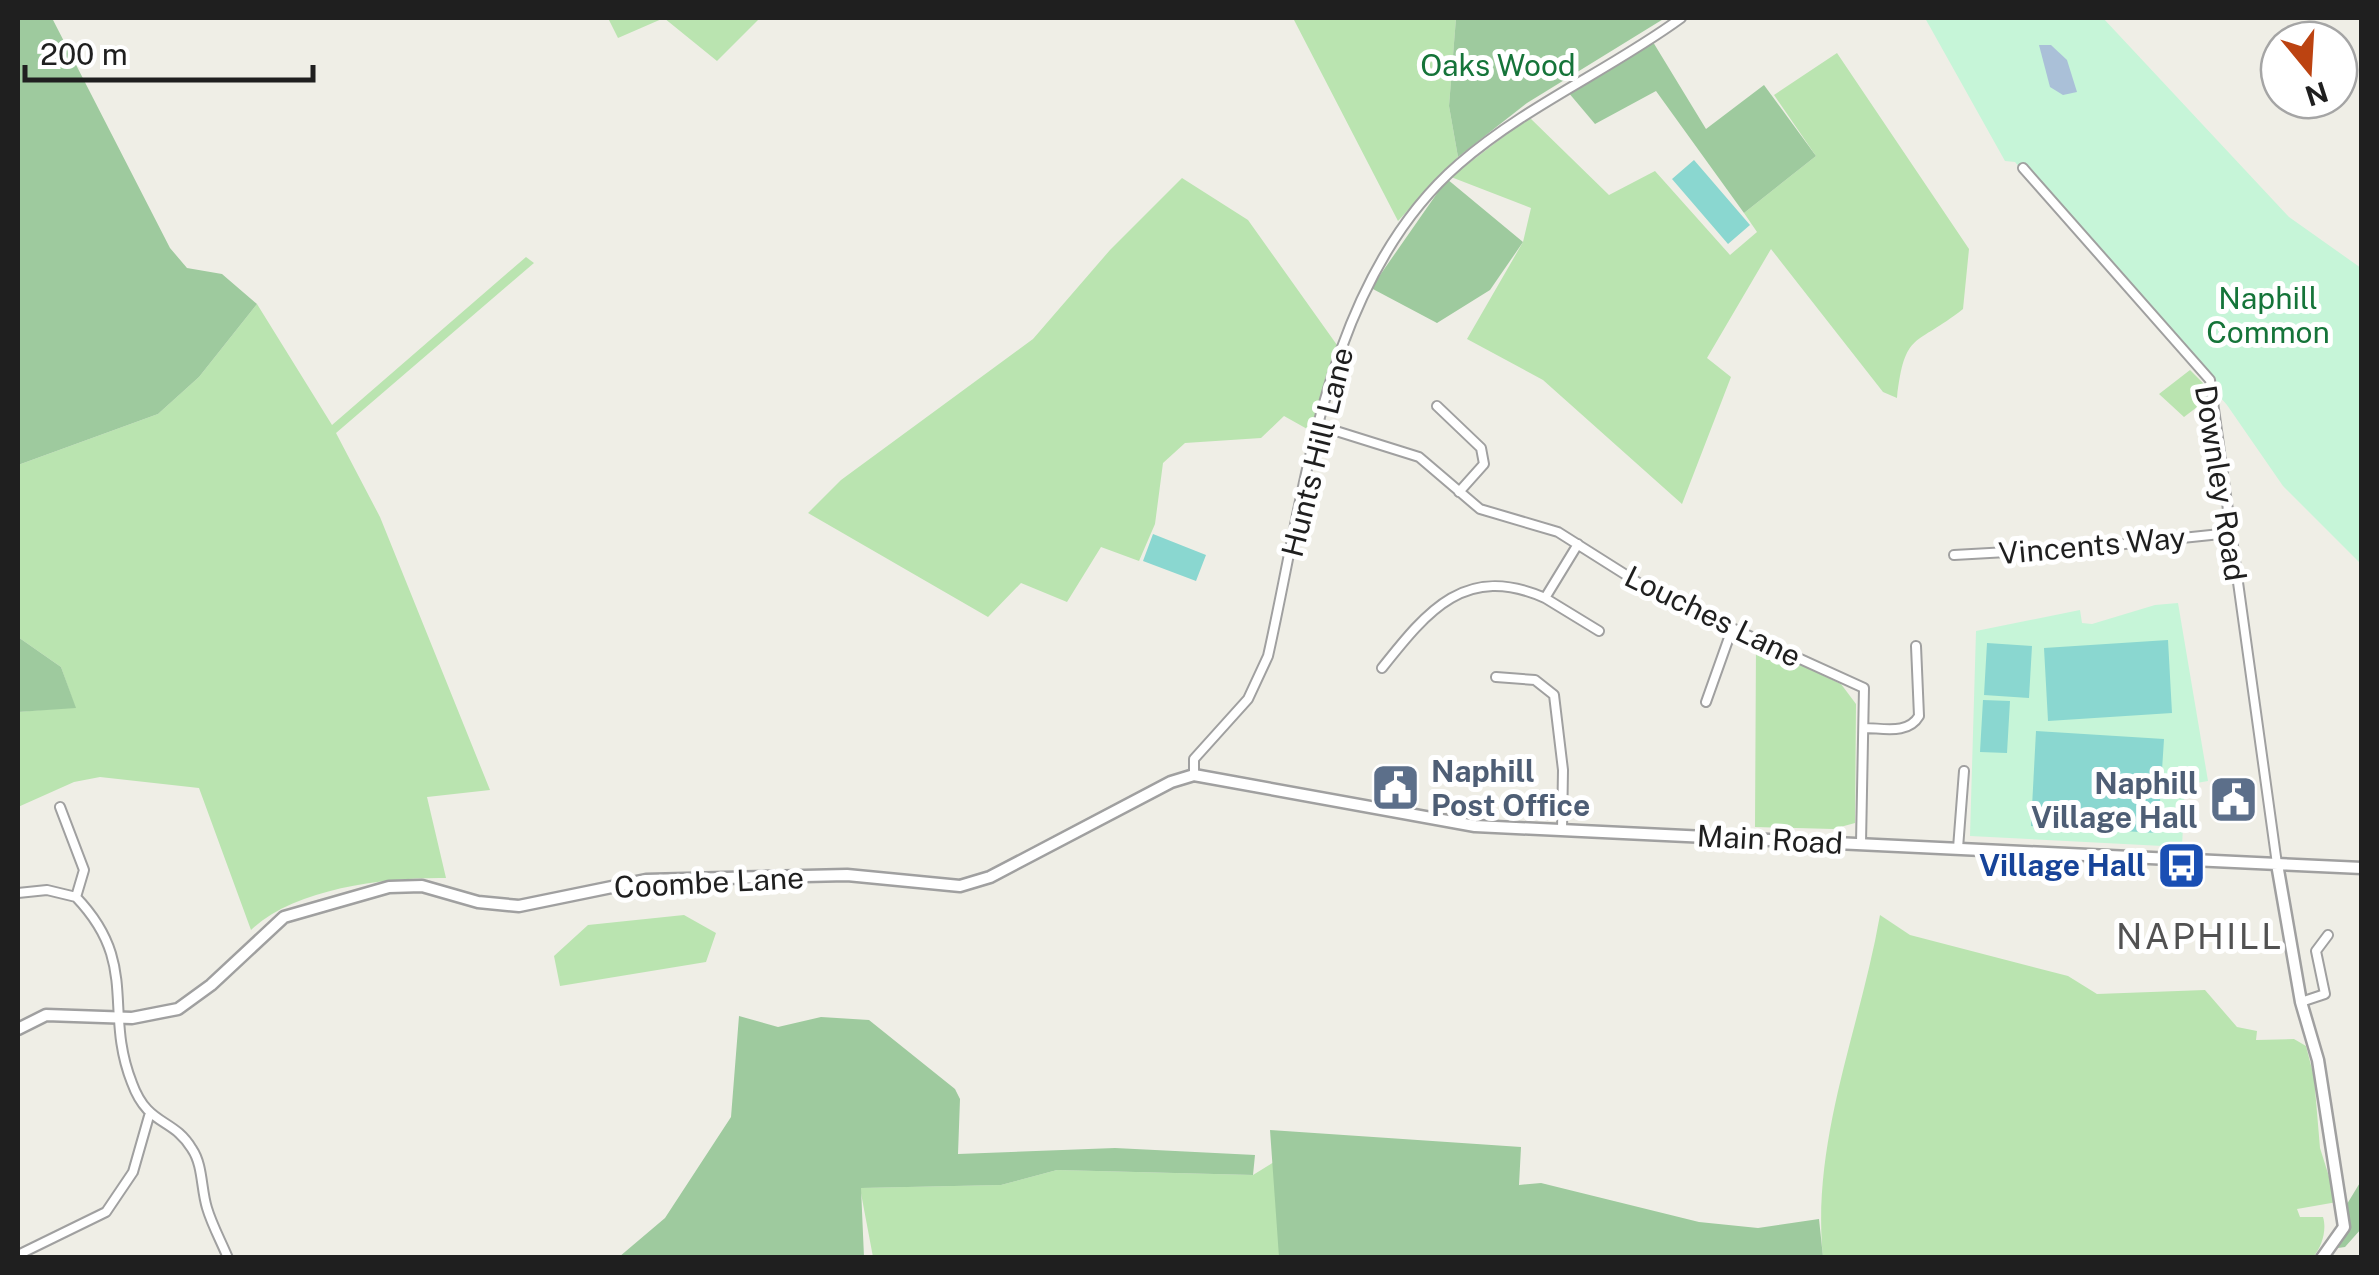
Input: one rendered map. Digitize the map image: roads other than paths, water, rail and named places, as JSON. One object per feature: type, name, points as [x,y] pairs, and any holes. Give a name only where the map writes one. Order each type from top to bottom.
[{"type":"street","name":"Hunts Hill Lane","points":[[1189,776],[1194,758],[1248,700],[1268,656],[1339,351],[1406,218],[1462,162],[1507,128],[1680,18]]},
{"type":"street","name":"Downley Road","points":[[2023,168],[2210,380],[2277,864]]},
{"type":"street","points":[[1437,406],[1481,448],[1484,464],[1459,492]]},
{"type":"street","name":"Louches Lane","points":[[1320,426],[1419,457],[1480,510],[1558,532],[1653,592],[1864,688],[1861,843]]},
{"type":"street","name":"Vincents Way","points":[[1954,555],[2096,547],[2230,532]]},
{"type":"street","points":[[1545,598],[1578,544]]},
{"type":"street","points":[[1382,668],[1422,617],[1482,584],[1513,584],[1545,598],[1599,631]]},
{"type":"street","points":[[1706,702],[1732,628]]},
{"type":"street","points":[[1864,728],[1907,728],[1915,723],[1916,646]]},
{"type":"street","points":[[1510,687],[1512,675]]},
{"type":"street","points":[[1496,677],[1512,675],[1546,684],[1554,695],[1563,770],[1562,830]]},
{"type":"street","points":[[1958,848],[1964,771]]},
{"type":"street","name":"Main Road","points":[[1189,776],[1426,818],[1562,830],[2362,868]]},
{"type":"street","name":"Coombe Lane","points":[[18,1029],[46,1015],[157,1015],[196,997],[284,917],[389,886],[422,886],[478,902],[519,906],[646,880],[847,874],[960,886],[1004,870],[1189,776]]},
{"type":"street","points":[[60,807],[84,870],[76,897]]},
{"type":"street","points":[[2277,864],[2302,1002],[2318,1060],[2344,1227],[2322,1258]]},
{"type":"street","points":[[18,894],[47,890],[76,897],[99,920],[112,948],[119,980],[124,1061],[149,1116],[182,1135],[195,1152],[207,1210],[228,1258]]},
{"type":"street","points":[[2302,1002],[2325,994],[2316,951],[2328,935]]},
{"type":"street","points":[[18,1255],[106,1212],[133,1172],[149,1116]]},
{"type":"place","name":"Naphill Post Office","points":[[1396,788]]},
{"type":"place","name":"Naphill Village Hall","points":[[2233,800]]},
{"type":"place","name":"Village Hall","points":[[2181,865]]},
{"type":"district","name":"NAPHILL","points":[[2200,936]]},
{"type":"park label","name":"Oaks Wood","points":[[1498,65]]},
{"type":"park label","name":"Naphill Common","points":[[2268,315]]}]
